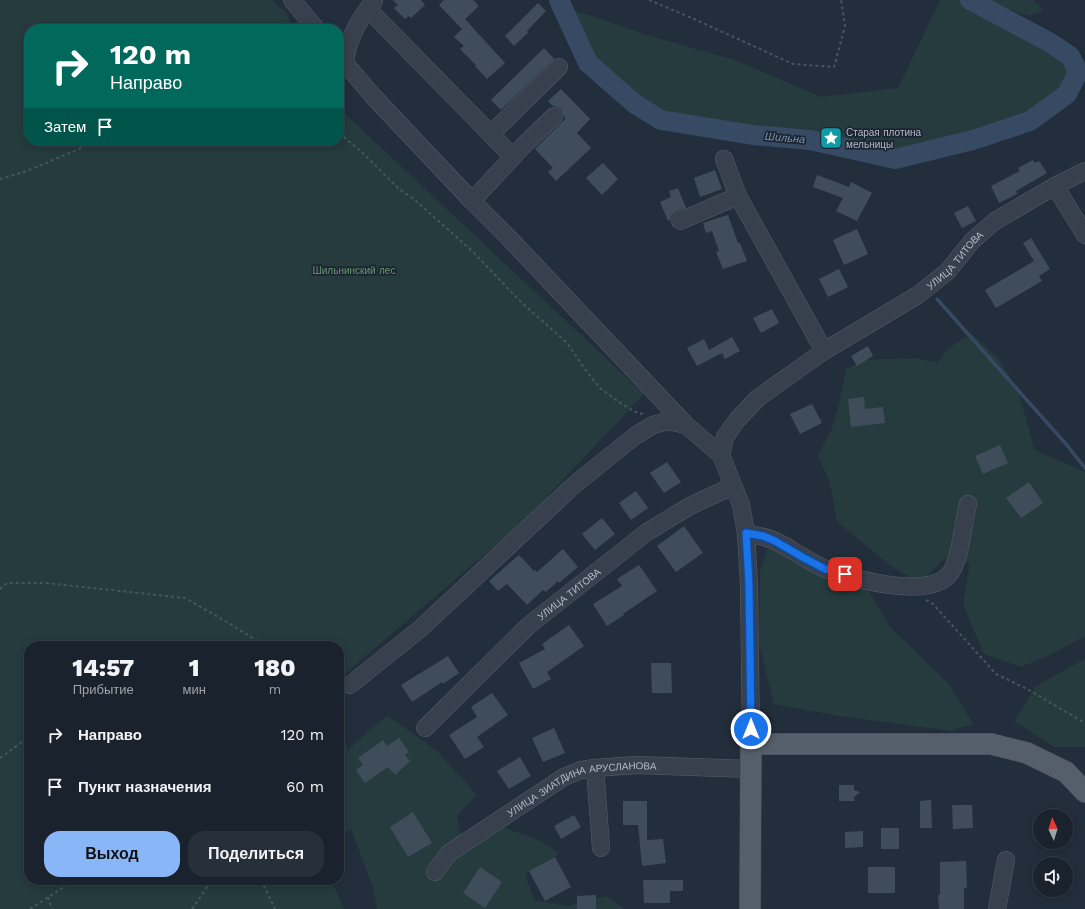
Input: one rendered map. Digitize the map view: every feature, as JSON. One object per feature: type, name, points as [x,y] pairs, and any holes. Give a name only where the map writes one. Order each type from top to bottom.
[{"type":"main road","points":[[750,909],[751,744],[991,744],[1027,753],[1066,772],[1085,792]]},
{"type":"street","points":[[292,0],[312,24]]},
{"type":"street","points":[[344,55],[350,39],[372,4],[513,157]]},
{"type":"street","points":[[344,61],[372,95],[686,425],[721,455],[741,505],[746,533],[749,584],[751,744]]},
{"type":"street","points":[[491,134],[559,67]]},
{"type":"street","points":[[472,201],[554,116]]},
{"type":"street","points":[[724,159],[738,196],[824,351]]},
{"type":"street","name":"УЛИЦА ТИТОВА","points":[[721,455],[725,437],[737,420],[758,398],[824,351],[918,295],[948,271],[972,241],[995,221],[1055,186],[1085,171]]},
{"type":"street","points":[[1055,186],[1085,235]]},
{"type":"street","points":[[680,220],[738,196]]},
{"type":"street","points":[[350,685],[420,629],[574,485],[635,436],[653,425],[668,421],[686,425]]},
{"type":"street","name":"УЛИЦА ТИТОВА","points":[[425,728],[528,626],[647,532],[690,506],[733,486]]},
{"type":"street","points":[[746,533],[763,536],[775,541],[825,569],[883,584],[904,587],[934,584],[943,579],[950,572],[959,546],[968,504]]},
{"type":"street","name":"УЛИЦА ЗИАТДИНА АРУСЛАНОВА","points":[[435,872],[449,853],[564,776],[581,770],[636,765],[751,769]]},
{"type":"street","points":[[595,768],[601,848]]},
{"type":"street","points":[[997,909],[1006,860]]},
{"type":"path","points":[[649,0],[694,18],[793,64],[834,67],[845,26],[840,0]]},
{"type":"path","points":[[344,137],[472,252],[521,302],[567,343],[587,372],[602,389],[635,412],[646,415]]},
{"type":"path","points":[[0,179],[28,171],[86,146]]},
{"type":"path","points":[[0,589],[7,583],[46,583],[185,598],[257,641]]},
{"type":"path","points":[[904,587],[934,604],[996,674],[1085,723]]},
{"type":"path","points":[[0,758],[24,741]]},
{"type":"path","points":[[30,909],[68,885]]},
{"type":"path","points":[[192,909],[202,896],[208,885]]},
{"type":"path","points":[[263,885],[275,909]]},
{"type":"path","points":[[48,898],[52,909]]},
{"type":"green space","name":"Шильнинский лес","points":[[0,0],[272,0],[286,13],[292,24],[24,24],[24,146],[344,146],[344,113],[644,394],[525,520],[344,675],[344,641],[24,641],[24,885],[334,885],[344,909],[0,909]]},
{"type":"green space","points":[[940,0],[970,0],[1049,42],[1070,56],[1078,72],[1067,94],[1030,121],[973,140],[895,159],[810,140],[753,135],[661,120],[635,104],[588,63],[562,6],[647,35],[738,61],[821,97],[898,88]]},
{"type":"green space","points":[[983,0],[1034,0],[1043,11],[1029,16]]},
{"type":"green space","points":[[971,333],[999,359],[1017,388],[1035,450],[1085,472],[1085,636],[1052,654],[1021,667],[984,654],[963,604],[970,563],[944,559],[920,583],[891,566],[837,522],[830,484],[818,455],[831,431],[839,404],[846,369],[866,360],[916,358],[937,363],[948,349]]},
{"type":"green space","points":[[771,539],[805,547],[861,578],[890,627],[949,684],[973,724],[951,731],[839,716],[774,704],[759,645],[760,571]]},
{"type":"green space","points":[[1085,659],[1085,747],[1054,747],[1014,721],[1036,686]]},
{"type":"green space","points":[[387,715],[437,751],[477,795],[457,816],[460,833],[501,826],[541,841],[559,854],[525,874],[534,900],[567,906],[606,896],[625,909],[377,909],[372,885],[351,829],[344,833],[344,736],[348,750]]},
{"type":"building","points":[[393,0],[421,0],[425,5],[411,18],[409,16],[405,19],[394,8],[398,5]]},
{"type":"building","points":[[444,0],[473,0],[479,6],[465,19],[505,63],[487,79],[460,49],[464,46],[454,37],[462,29],[439,5]]},
{"type":"building","points":[[538,3],[546,11],[527,31],[528,33],[514,46],[505,36]]},
{"type":"building","points":[[544,48],[554,59],[501,110],[491,100]]},
{"type":"building","points":[[561,89],[590,119],[577,133],[591,148],[556,181],[548,172],[553,168],[535,149],[565,119],[561,109],[553,106],[548,101]]},
{"type":"building","points":[[1033,160],[1035,163],[1039,161],[1047,173],[1016,191],[1017,194],[999,203],[991,186],[1020,171],[1018,168]]},
{"type":"building","points":[[603,163],[618,179],[602,195],[586,178]]},
{"type":"building","points":[[715,170],[722,189],[700,197],[694,178]]},
{"type":"building","points":[[817,175],[849,187],[851,182],[872,193],[857,221],[836,211],[843,198],[813,187]]},
{"type":"building","points":[[678,188],[686,208],[676,212],[668,221],[660,202],[671,197],[669,191]]},
{"type":"building","points":[[968,206],[976,221],[962,228],[954,213]]},
{"type":"building","points":[[728,215],[738,243],[740,243],[747,261],[723,269],[716,252],[719,251],[712,231],[706,233],[703,223]]},
{"type":"building","points":[[857,229],[868,254],[844,265],[833,240]]},
{"type":"building","points":[[1031,238],[1050,269],[1039,276],[1042,281],[996,308],[985,290],[1034,261],[1023,243]]},
{"type":"building","points":[[839,269],[848,287],[828,297],[819,279]]},
{"type":"building","points":[[772,309],[779,323],[761,333],[753,318]]},
{"type":"building","points":[[732,337],[740,351],[725,359],[722,353],[697,366],[687,348],[704,339],[709,350]]},
{"type":"building","points":[[868,346],[873,356],[857,366],[851,356]]},
{"type":"building","points":[[864,397],[865,409],[883,407],[885,423],[851,427],[848,399]]},
{"type":"building","points":[[812,404],[822,423],[800,434],[790,414]]},
{"type":"building","points":[[1000,445],[1008,463],[983,474],[975,456]]},
{"type":"building","points":[[667,462],[681,482],[664,493],[650,473]]},
{"type":"building","points":[[1029,482],[1043,503],[1021,518],[1006,498]]},
{"type":"building","points":[[636,491],[648,508],[631,520],[619,503]]},
{"type":"building","points":[[602,518],[615,534],[595,550],[582,534]]},
{"type":"building","points":[[684,526],[703,553],[676,572],[657,546]]},
{"type":"building","points":[[563,549],[578,567],[559,583],[558,581],[546,592],[543,590],[527,605],[507,584],[498,591],[489,581],[519,555],[534,571],[535,570],[537,572]]},
{"type":"building","points":[[639,565],[657,591],[607,626],[593,604],[622,586],[617,579]]},
{"type":"building","points":[[569,625],[584,646],[547,672],[551,679],[533,689],[519,663],[545,649],[542,644]]},
{"type":"building","points":[[448,656],[459,673],[443,684],[442,682],[412,702],[401,685]]},
{"type":"building","points":[[651,663],[671,663],[672,693],[652,693]]},
{"type":"building","points":[[492,693],[508,715],[477,737],[484,747],[465,759],[449,735],[477,717],[471,707]]},
{"type":"building","points":[[554,728],[565,753],[543,762],[532,738]]},
{"type":"building","points":[[399,738],[409,752],[405,755],[410,761],[395,775],[388,767],[365,783],[356,770],[363,765],[358,758],[383,740],[387,746]]},
{"type":"building","points":[[520,757],[531,776],[509,789],[497,771]]},
{"type":"building","points":[[839,785],[854,785],[854,790],[860,792],[854,797],[854,801],[839,801]]},
{"type":"building","points":[[931,800],[932,828],[920,828],[920,801]]},
{"type":"building","points":[[623,801],[647,801],[647,840],[663,839],[666,863],[642,866],[638,825],[623,825]]},
{"type":"building","points":[[952,805],[972,805],[973,828],[953,829]]},
{"type":"building","points":[[413,812],[432,843],[408,857],[390,827]]},
{"type":"building","points":[[574,815],[581,827],[561,839],[554,826]]},
{"type":"building","points":[[881,828],[899,828],[899,849],[881,849]]},
{"type":"building","points":[[863,831],[863,847],[845,848],[845,832]]},
{"type":"building","points":[[555,857],[571,887],[545,901],[529,871]]},
{"type":"building","points":[[966,861],[967,888],[964,888],[964,909],[939,909],[938,895],[940,895],[940,862]]},
{"type":"building","points":[[480,867],[502,882],[485,908],[463,893]]},
{"type":"building","points":[[868,867],[895,867],[895,893],[868,893]]},
{"type":"building","points":[[643,880],[683,880],[683,891],[670,891],[670,903],[644,903]]},
{"type":"building","points":[[596,895],[596,909],[577,909],[577,896]]},
{"type":"waterway","name":"Шильна","points":[[559,0],[588,63],[635,104],[661,120],[753,135],[810,140],[895,159],[973,140],[1030,121],[1067,94],[1078,72],[1070,56],[1049,42],[970,0]]},
{"type":"waterway","points":[[937,299],[1066,444],[1085,468]]},
{"type":"place","name":"Старая плотина мельницы","points":[[831,138]]},
{"type":"route","points":[[751,729],[749,584],[746,533],[763,536],[793,550],[804,558],[825,569],[845,574]]}]
